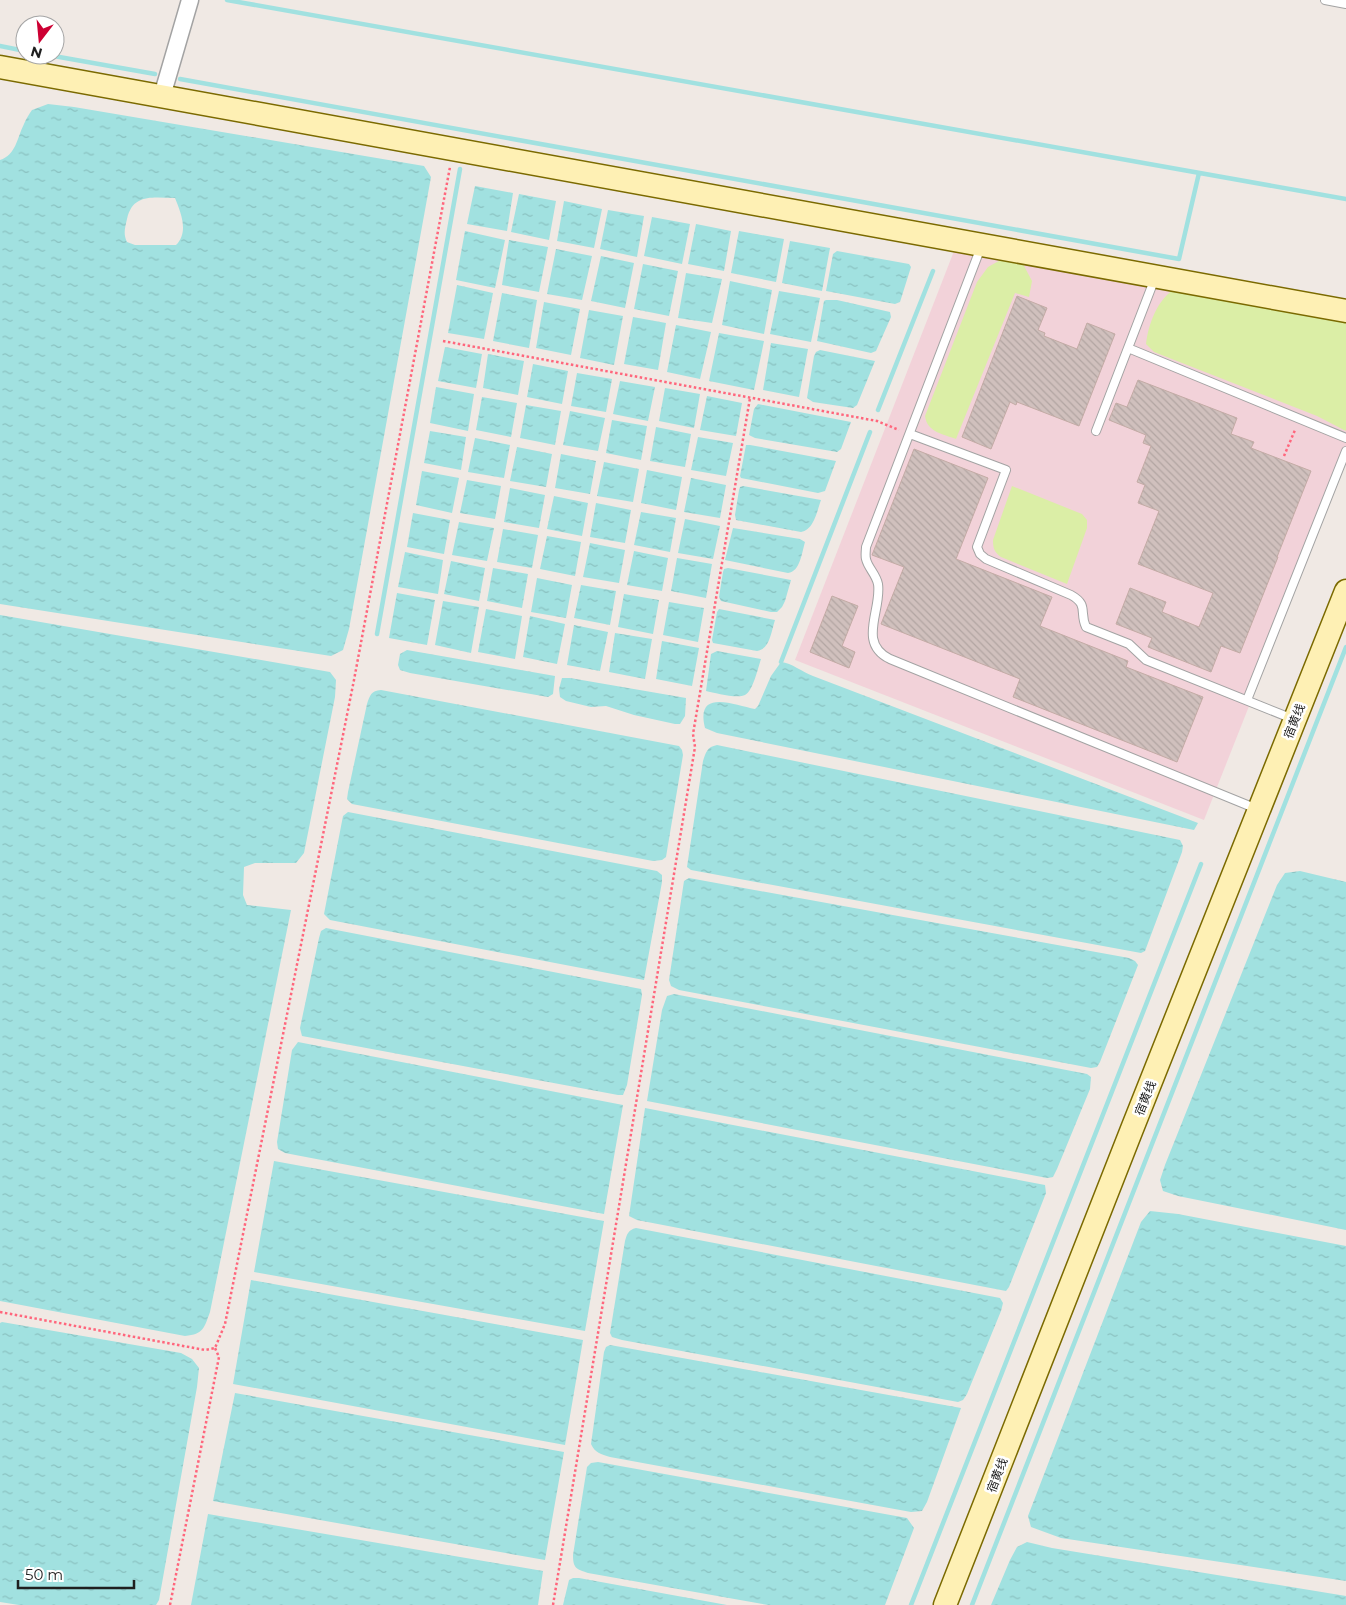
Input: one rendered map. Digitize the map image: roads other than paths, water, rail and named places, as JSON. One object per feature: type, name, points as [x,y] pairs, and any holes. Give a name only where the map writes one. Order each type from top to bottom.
[{"type":"street","points":[[162,96],[190,0]]},
{"type":"street","points":[[0,67],[1346,311]]},
{"type":"street","name":"宿黄线","points":[[945,1605],[1346,591]]},
{"type":"lane","points":[[1325,0],[1346,4]]},
{"type":"lane","points":[[982,245],[866,547],[866,559],[877,578],[878,586],[873,620],[873,634],[877,650],[883,656],[890,659],[1259,810]]},
{"type":"lane","points":[[1096,431],[1155,276]]},
{"type":"lane","points":[[1128,348],[1346,438]]},
{"type":"lane","points":[[910,434],[1006,470],[977,547],[980,554],[986,559],[1071,594],[1082,605],[1084,610],[1082,619],[1086,627],[1129,644],[1146,660],[1295,719]]},
{"type":"lane","points":[[1247,700],[1346,451]]},
{"type":"water","points":[[48,104],[74,107],[424,166],[431,177],[349,629],[343,650],[331,656],[0,604],[0,160],[13,150],[32,110]],"holes":[[[175,198],[183,222],[182,234],[176,245],[135,245],[127,242],[125,234],[127,219],[134,205],[145,199]]]},
{"type":"water","points":[[475,186],[513,193],[507,231],[467,224]]},
{"type":"water","points":[[519,194],[556,201],[549,240],[511,232]]},
{"type":"water","points":[[564,201],[602,209],[594,248],[557,241]]},
{"type":"water","points":[[608,210],[644,216],[637,257],[600,249]]},
{"type":"water","points":[[652,217],[690,224],[682,264],[644,256]]},
{"type":"water","points":[[696,224],[731,231],[724,271],[688,264]]},
{"type":"water","points":[[465,231],[505,240],[495,288],[456,280]]},
{"type":"water","points":[[739,231],[784,239],[776,282],[731,273]]},
{"type":"water","points":[[509,240],[548,247],[539,292],[502,285]]},
{"type":"water","points":[[790,241],[830,248],[822,291],[782,283]]},
{"type":"water","points":[[556,249],[592,256],[582,300],[547,294]]},
{"type":"water","points":[[837,251],[909,264],[911,267],[900,302],[895,304],[826,291],[833,254]]},
{"type":"water","points":[[601,256],[634,263],[625,308],[591,301]]},
{"type":"water","points":[[643,264],[678,271],[669,316],[634,309]]},
{"type":"water","points":[[686,273],[722,279],[712,323],[678,318]]},
{"type":"water","points":[[730,281],[772,290],[764,334],[722,325]]},
{"type":"water","points":[[457,285],[493,293],[484,339],[448,333]]},
{"type":"water","points":[[779,291],[820,298],[811,342],[770,334]]},
{"type":"water","points":[[502,293],[537,300],[529,348],[493,341]]},
{"type":"water","points":[[837,300],[890,312],[891,317],[876,351],[871,353],[817,341],[824,301]]},
{"type":"water","points":[[544,302],[580,309],[571,355],[536,348]]},
{"type":"water","points":[[589,310],[623,316],[614,365],[580,358]]},
{"type":"water","points":[[633,317],[666,323],[658,370],[624,364]]},
{"type":"water","points":[[676,325],[711,332],[700,379],[667,372]]},
{"type":"water","points":[[719,333],[764,341],[754,390],[709,381]]},
{"type":"water","points":[[771,343],[808,349],[799,397],[763,390]]},
{"type":"water","points":[[445,347],[482,354],[476,388],[438,381]]},
{"type":"water","points":[[820,350],[875,361],[857,405],[853,408],[813,402],[807,398],[814,356]]},
{"type":"water","points":[[488,354],[524,361],[518,395],[483,388]]},
{"type":"water","points":[[533,364],[568,371],[562,404],[527,397]]},
{"type":"water","points":[[577,373],[612,379],[606,412],[571,406]]},
{"type":"water","points":[[620,381],[655,387],[648,421],[613,414]]},
{"type":"water","points":[[436,387],[474,394],[468,431],[430,423]]},
{"type":"water","points":[[665,388],[700,394],[694,428],[659,421]]},
{"type":"water","points":[[707,396],[742,403],[736,436],[700,430]]},
{"type":"water","points":[[482,397],[517,403],[511,437],[476,430]]},
{"type":"water","points":[[758,404],[851,422],[841,449],[837,452],[755,438],[749,435],[754,409]]},
{"type":"water","points":[[526,405],[561,411],[555,445],[520,438]]},
{"type":"water","points":[[570,411],[605,418],[598,451],[563,445]]},
{"type":"water","points":[[612,420],[647,426],[641,460],[606,453]]},
{"type":"water","points":[[656,427],[691,434],[685,467],[650,461]]},
{"type":"water","points":[[430,431],[466,437],[461,470],[424,463]]},
{"type":"water","points":[[698,437],[733,443],[726,476],[691,470]]},
{"type":"water","points":[[475,438],[510,445],[504,478],[468,472]]},
{"type":"water","points":[[746,445],[836,461],[825,491],[818,493],[741,478]]},
{"type":"water","points":[[517,447],[552,454],[546,487],[510,481]]},
{"type":"water","points":[[561,454],[596,461],[590,494],[555,488]]},
{"type":"water","points":[[604,462],[639,469],[633,502],[597,496]]},
{"type":"water","points":[[647,470],[682,477],[676,510],[641,503]]},
{"type":"water","points":[[422,471],[459,478],[452,513],[416,505]]},
{"type":"water","points":[[691,478],[726,485],[720,518],[684,512]]},
{"type":"water","points":[[467,480],[501,486],[495,519],[460,513]]},
{"type":"water","points":[[743,486],[821,500],[812,524],[805,531],[801,532],[736,520],[739,490]]},
{"type":"water","points":[[510,488],[545,495],[539,528],[504,522]]},
{"type":"water","points":[[554,496],[588,503],[582,536],[547,529]]},
{"type":"water","points":[[596,503],[631,510],[625,543],[590,537]]},
{"type":"water","points":[[641,512],[676,518],[670,552],[634,545]]},
{"type":"water","points":[[413,513],[450,520],[444,554],[407,547]]},
{"type":"water","points":[[685,519],[720,526],[713,559],[678,553]]},
{"type":"water","points":[[459,522],[494,528],[487,561],[452,555]]},
{"type":"water","points":[[733,528],[800,539],[805,542],[798,565],[792,572],[788,573],[725,560]]},
{"type":"water","points":[[503,529],[538,535],[532,568],[497,562]]},
{"type":"water","points":[[547,536],[581,542],[575,576],[540,569]]},
{"type":"water","points":[[590,543],[625,550],[619,583],[583,577]]},
{"type":"water","points":[[634,551],[668,558],[662,591],[627,585]]},
{"type":"water","points":[[405,552],[443,560],[438,594],[398,587]]},
{"type":"water","points":[[677,558],[712,564],[706,598],[671,591]]},
{"type":"water","points":[[451,561],[485,568],[479,601],[444,594]]},
{"type":"water","points":[[493,568],[528,574],[522,608],[487,601]]},
{"type":"water","points":[[728,568],[791,580],[782,607],[777,612],[771,612],[721,601],[719,597],[723,572],[724,569]]},
{"type":"water","points":[[537,578],[572,585],[566,618],[531,612]]},
{"type":"water","points":[[581,585],[616,591],[610,625],[574,618]]},
{"type":"water","points":[[397,593],[435,600],[427,645],[389,638]]},
{"type":"water","points":[[624,594],[659,600],[653,634],[618,627]]},
{"type":"water","points":[[443,601],[479,607],[471,653],[435,645]]},
{"type":"water","points":[[669,602],[704,608],[698,642],[663,635]]},
{"type":"water","points":[[486,609],[522,616],[515,659],[478,652]]},
{"type":"water","points":[[719,609],[775,620],[765,647],[757,651],[713,643],[712,640]]},
{"type":"water","points":[[0,615],[330,672],[336,680],[335,697],[304,853],[296,863],[255,863],[244,867],[243,895],[247,905],[291,910],[210,1312],[202,1329],[196,1334],[185,1336],[0,1301]]},
{"type":"water","points":[[530,616],[565,624],[557,664],[523,657]]},
{"type":"water","points":[[574,625],[608,632],[600,671],[567,665]]},
{"type":"water","points":[[615,633],[652,639],[645,679],[609,672]]},
{"type":"water","points":[[662,641],[699,648],[692,686],[656,679]]},
{"type":"water","points":[[407,650],[555,676],[553,694],[548,697],[400,670],[398,665],[400,654]]},
{"type":"water","points":[[717,651],[761,659],[748,693],[741,696],[732,696],[706,691],[711,654]]},
{"type":"water","points":[[781,662],[813,676],[1198,823],[1194,830],[717,733],[705,728],[703,716],[706,708],[711,703],[727,703],[755,709],[771,676]]},
{"type":"water","points":[[562,678],[686,698],[685,716],[680,724],[675,724],[634,715],[606,706],[591,707],[566,701],[560,697],[559,689]]},
{"type":"water","points":[[381,690],[679,746],[683,755],[666,857],[662,860],[653,861],[352,804],[347,799],[348,792],[367,704],[371,694]]},
{"type":"water","points":[[717,745],[1180,840],[1183,846],[1182,852],[1145,951],[1141,953],[691,870],[687,867],[703,761],[707,750]]},
{"type":"water","points":[[348,812],[657,871],[662,875],[662,882],[644,980],[330,920],[324,914],[343,816]]},
{"type":"water","points":[[1300,871],[1346,882],[1346,1230],[1178,1196],[1163,1191],[1160,1180],[1277,885],[1285,873]]},
{"type":"water","points":[[689,878],[1129,958],[1138,965],[1100,1062],[1097,1067],[1091,1068],[679,990],[671,986],[669,980],[684,881]]},
{"type":"water","points":[[326,928],[641,989],[642,995],[627,1085],[623,1095],[302,1036],[300,1028],[319,938],[321,931]]},
{"type":"water","points":[[674,994],[1087,1074],[1091,1077],[1090,1089],[1057,1169],[1053,1177],[1047,1178],[647,1101],[662,1010],[667,996]]},
{"type":"water","points":[[298,1042],[623,1105],[604,1214],[285,1153],[278,1149],[277,1142],[292,1050]]},
{"type":"water","points":[[645,1108],[1045,1185],[1046,1193],[1006,1291],[637,1220],[629,1216]]},
{"type":"water","points":[[274,1161],[604,1221],[585,1331],[254,1272]]},
{"type":"water","points":[[1150,1211],[1178,1214],[1346,1246],[1346,1581],[1061,1538],[1031,1527],[1028,1516],[1141,1222]]},
{"type":"water","points":[[636,1228],[1000,1298],[1003,1303],[967,1394],[963,1400],[958,1402],[622,1340],[612,1337],[610,1333],[625,1241],[628,1233]]},
{"type":"water","points":[[251,1280],[583,1340],[565,1445],[233,1384]]},
{"type":"water","points":[[0,1323],[181,1353],[192,1359],[199,1368],[159,1600],[156,1605],[19,1605],[0,1602]]},
{"type":"water","points":[[610,1345],[961,1408],[927,1502],[922,1511],[911,1512],[610,1457],[599,1453],[591,1444],[604,1352],[606,1347]]},
{"type":"water","points":[[235,1393],[564,1452],[545,1560],[213,1501]]},
{"type":"water","points":[[598,1462],[907,1518],[914,1528],[885,1605],[768,1605],[588,1573],[576,1567],[573,1555],[587,1467],[591,1463]]},
{"type":"water","points":[[208,1514],[543,1571],[538,1605],[191,1605]]},
{"type":"water","points":[[1027,1542],[1052,1548],[1346,1596],[1346,1605],[991,1605],[1017,1547]]},
{"type":"water","points":[[573,1578],[727,1605],[563,1605],[569,1580]]},
{"type":"waterway","points":[[227,0],[1346,199]]},
{"type":"waterway","points":[[0,46],[15,49]]},
{"type":"waterway","points":[[65,58],[155,74]]},
{"type":"waterway","points":[[180,79],[1179,259],[1199,173]]},
{"type":"waterway","points":[[377,634],[460,169]]},
{"type":"waterway","points":[[878,410],[933,271]]},
{"type":"waterway","points":[[781,662],[870,432]]},
{"type":"waterway","points":[[972,1605],[1346,647]]},
{"type":"waterway","points":[[911,1605],[1201,864]]}]
